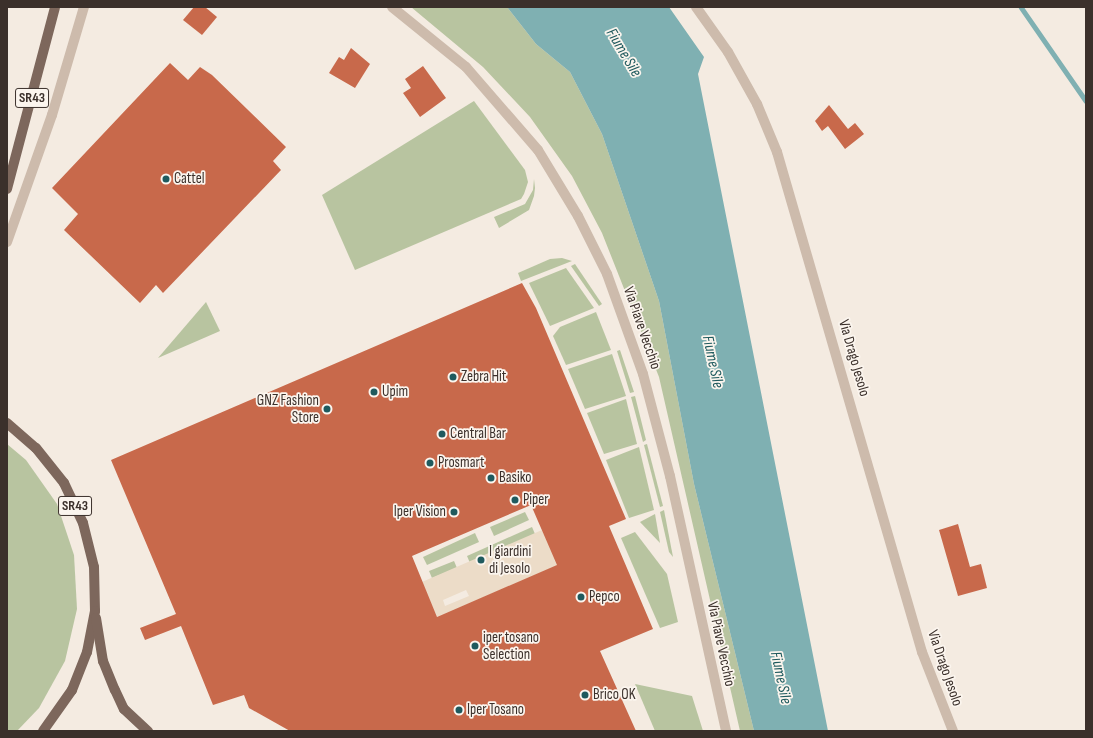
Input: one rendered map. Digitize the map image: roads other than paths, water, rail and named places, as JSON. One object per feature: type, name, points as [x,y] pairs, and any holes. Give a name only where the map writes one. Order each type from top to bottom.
[{"type":"main road","name":"SR43","points":[[7,189],[55,7]]},
{"type":"main road","name":"SR43","points":[[7,423],[36,448],[64,483],[83,523],[94,567],[95,611],[103,661],[124,708],[148,731]]},
{"type":"main road","name":"SR43","points":[[43,731],[72,690],[87,652],[95,611]]},
{"type":"street","points":[[7,242],[52,115],[84,7]]},
{"type":"street","name":"Via Piave Vecchio","points":[[392,7],[466,67],[538,150],[578,216],[604,268],[647,390],[726,731]]},
{"type":"street","name":"Via Drago Jesolo","points":[[696,7],[728,52],[756,104],[777,152],[922,652],[953,731]]},
{"type":"water","name":"Fiume Sile","points":[[507,7],[669,7],[704,57],[698,74],[828,731],[754,731],[694,484],[659,301],[602,134],[570,72],[536,44]]},
{"type":"waterway","points":[[1021,7],[1086,101]]},
{"type":"place","name":"Cattel","points":[[166,179]]},
{"type":"place","name":"Zebra Hit","points":[[453,377]]},
{"type":"place","name":"Upim","points":[[374,392]]},
{"type":"place","name":"GNZ Fashion Store","points":[[327,409]]},
{"type":"place","name":"Central Bar","points":[[442,434]]},
{"type":"place","name":"Prosmart","points":[[430,463]]},
{"type":"place","name":"Basiko","points":[[491,478]]},
{"type":"place","name":"Piper","points":[[515,500]]},
{"type":"place","name":"Iper Vision","points":[[454,512]]},
{"type":"place","name":"I giardini di Jesolo","points":[[481,560]]},
{"type":"place","name":"Pepco","points":[[581,597]]},
{"type":"place","name":"iper tosano Selection","points":[[475,646]]},
{"type":"place","name":"Brico OK","points":[[585,695]]},
{"type":"place","name":"Iper Tosano","points":[[459,710]]}]
